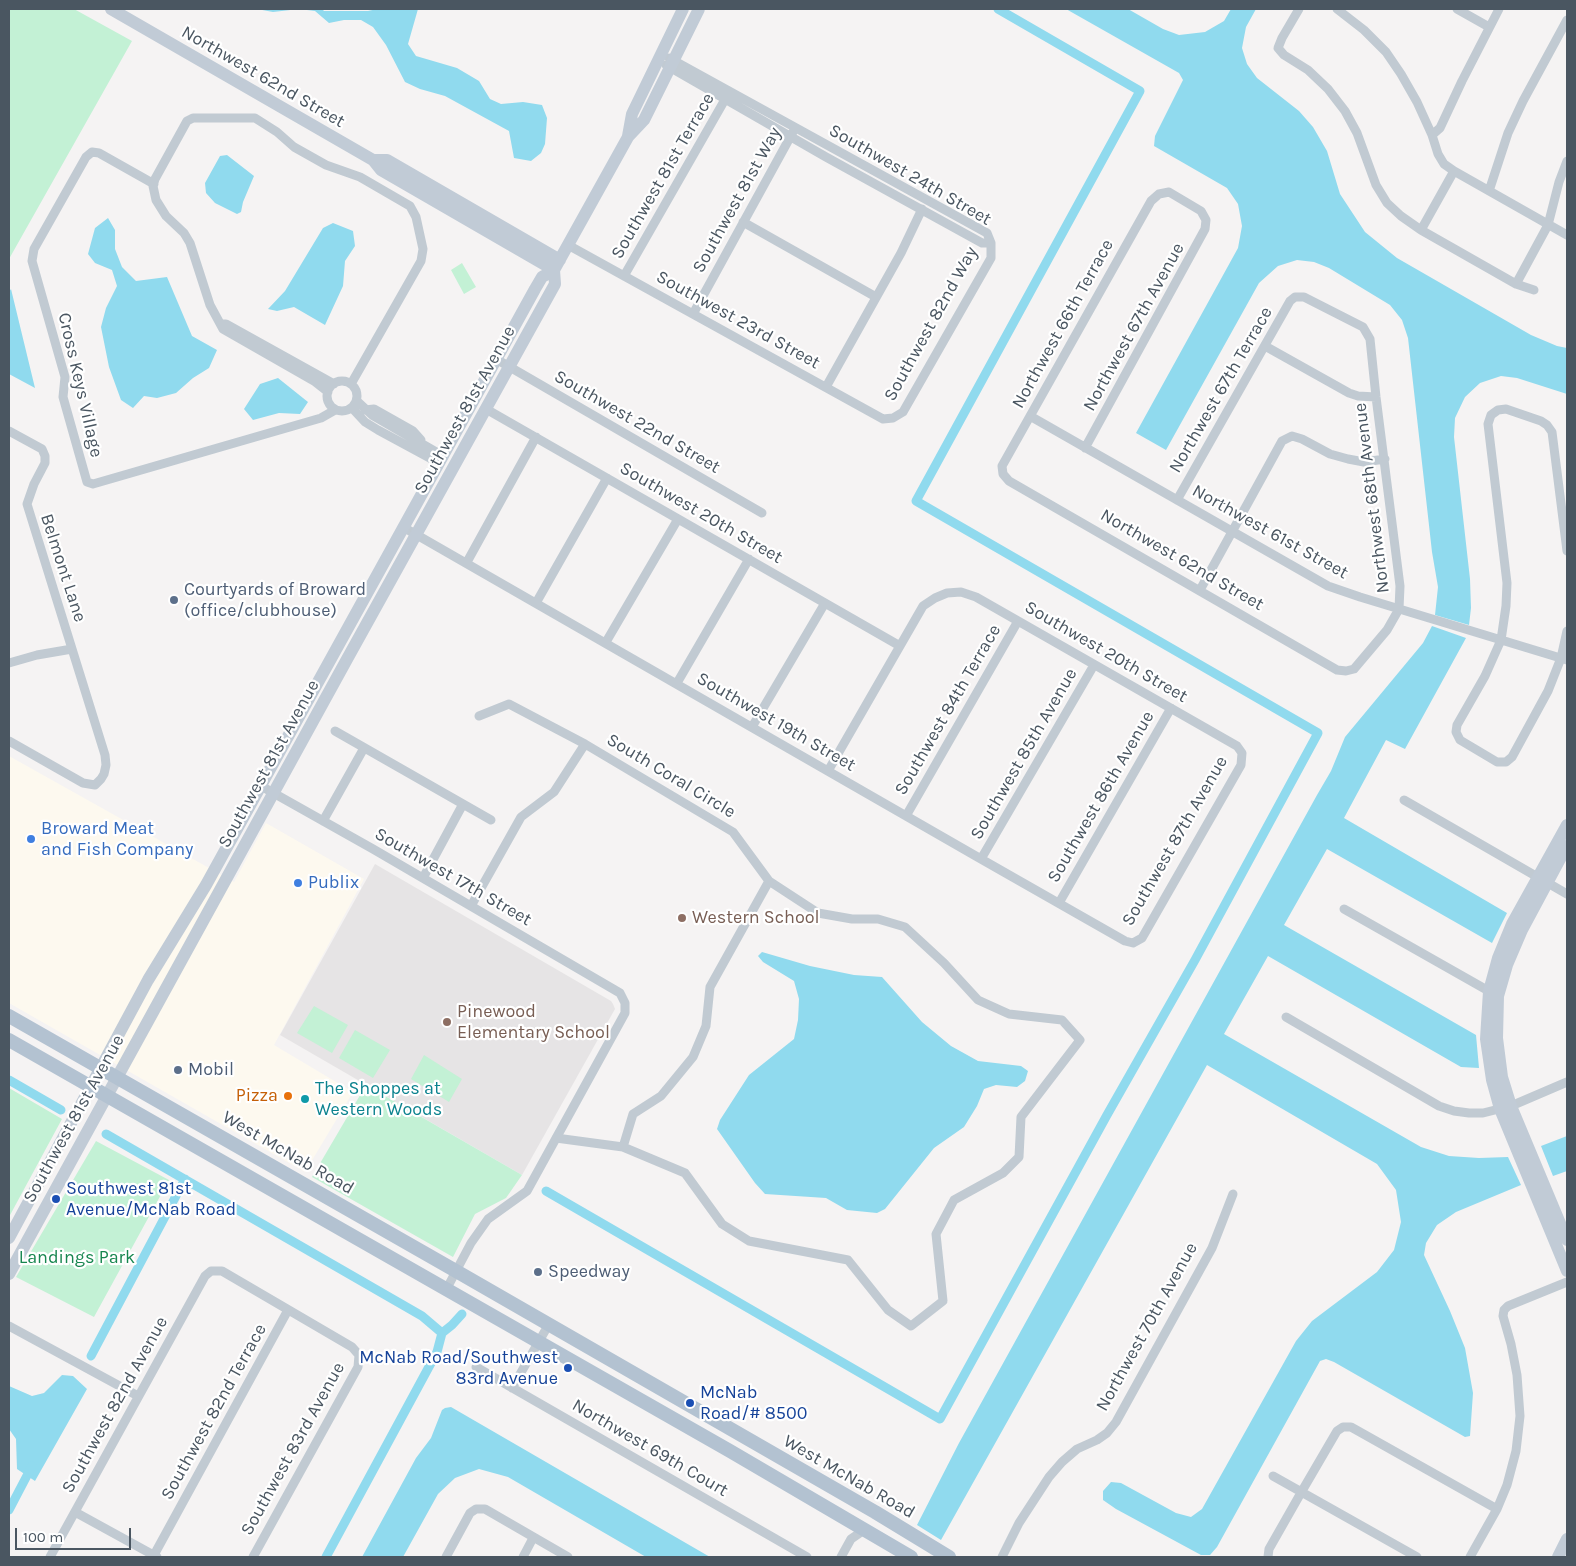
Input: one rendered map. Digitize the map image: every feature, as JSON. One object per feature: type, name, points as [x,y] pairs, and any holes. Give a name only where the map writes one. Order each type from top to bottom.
[{"type":"main road","name":"West McNab Road","points":[[9,1016],[875,1512],[944,1555]]},
{"type":"main road","points":[[9,1040],[911,1557]]},
{"type":"street","name":"Northwest 62nd Street","points":[[111,9],[373,160],[381,170],[465,218],[557,265]]},
{"type":"street","points":[[628,137],[632,114],[683,9]]},
{"type":"street","points":[[628,137],[644,120],[699,9]]},
{"type":"street","points":[[1299,9],[1278,48],[1284,55],[1308,70],[1328,89],[1345,111],[1358,133],[1376,185],[1387,203],[1401,216],[1422,230],[1516,284],[1534,290]]},
{"type":"street","points":[[1337,9],[1364,30],[1386,52],[1402,74],[1418,102],[1438,154],[1444,164],[1567,235]]},
{"type":"street","points":[[1457,9],[1490,27]]},
{"type":"street","points":[[1432,135],[1440,128],[1462,81],[1500,9]]},
{"type":"street","points":[[1489,191],[1508,133],[1523,101],[1567,20]]},
{"type":"street","name":"Southwest 24th Street","points":[[660,57],[793,132],[922,209],[982,242],[991,243],[987,233],[793,132]]},
{"type":"street","name":"Southwest 81st Terrace","points":[[624,276],[727,95]]},
{"type":"street","points":[[328,392],[314,381],[223,329],[210,306],[190,243],[184,233],[166,216],[156,200],[154,184],[187,121],[193,118],[255,118],[277,132],[294,147],[326,165],[360,177],[410,206],[416,217],[423,249],[421,261],[351,384]]},
{"type":"street","name":"Southwest 81st Way","points":[[693,314],[793,132]]},
{"type":"street","name":"Southwest 81st Avenue","points":[[9,1238],[156,966],[206,884],[542,277],[557,265],[628,137]]},
{"type":"street","name":"Cross Keys Village","points":[[154,184],[99,153],[92,152],[86,157],[34,250],[32,260],[65,377],[62,397],[87,482],[93,484],[311,420],[335,410]]},
{"type":"street","name":"Northwest 62nd Street","points":[[373,160],[386,160],[480,214],[557,265]]},
{"type":"street","points":[[1516,284],[1548,225],[1559,182],[1567,161]]},
{"type":"street","points":[[1422,230],[1454,171]]},
{"type":"street","name":"Northwest 66th Terrace","points":[[1003,474],[1002,466],[1150,201],[1159,194],[1169,192],[1202,211],[1206,220]]},
{"type":"street","points":[[826,387],[901,253],[922,209]]},
{"type":"street","points":[[465,218],[476,217],[480,214]]},
{"type":"street","name":"Northwest 67th Avenue","points":[[1086,448],[1206,229],[1206,220]]},
{"type":"street","points":[[743,222],[876,298]]},
{"type":"street","name":"Southwest 82nd Way","points":[[893,418],[903,412],[991,258],[991,243]]},
{"type":"street","name":"Southwest 23rd Street","points":[[568,245],[883,418],[893,418]]},
{"type":"street","name":"Southwest 81st Avenue","points":[[9,1274],[555,284],[557,265]]},
{"type":"street","name":"Northwest 67th Terrace","points":[[1177,500],[1290,301],[1295,297],[1304,297],[1362,327],[1367,332]]},
{"type":"street","points":[[221,324],[226,324],[334,384]]},
{"type":"street","name":"Northwest 68th Avenue","points":[[1346,671],[1354,669],[1387,630],[1399,609],[1400,586],[1370,340],[1367,332]]},
{"type":"street","points":[[1265,346],[1349,393],[1358,396],[1376,397]]},
{"type":"street","name":"Southwest 22nd Street","points":[[496,359],[762,513]]},
{"type":"street","points":[[355,405],[343,412],[335,410],[328,401],[328,392],[334,384],[344,381],[351,384],[356,390],[355,405],[365,422],[424,445],[441,459]]},
{"type":"street","points":[[355,405],[365,410],[387,430],[441,459]]},
{"type":"street","name":"Southwest 20th Street","points":[[486,408],[900,646],[923,606],[947,593],[961,592],[976,597],[1171,708],[1237,746],[1242,753]]},
{"type":"street","points":[[1567,551],[1552,432],[1541,421],[1506,408],[1498,410],[1491,415],[1488,424],[1506,583],[1506,606],[1501,640],[1485,676],[1457,725],[1456,732],[1460,740],[1497,762],[1506,762],[1512,757],[1564,659],[1567,631]]},
{"type":"street","points":[[365,410],[374,409],[413,431],[424,445]]},
{"type":"street","name":"Northwest 61st Street","points":[[1030,416],[1328,586],[1564,659]]},
{"type":"street","name":"Belmont Lane","points":[[9,431],[42,449],[45,456],[45,463],[26,504],[105,755],[106,765],[101,779],[94,784],[83,783],[9,741]]},
{"type":"street","points":[[1200,590],[1282,441],[1292,436],[1302,438],[1330,454],[1348,459],[1364,462],[1385,459]]},
{"type":"street","points":[[467,562],[536,437]]},
{"type":"street","name":"Northwest 62nd Street","points":[[1003,474],[1009,481],[1337,670],[1346,671]]},
{"type":"street","points":[[536,603],[607,478]]},
{"type":"street","points":[[606,642],[678,519]]},
{"type":"street","name":"Southwest 19th Street","points":[[403,527],[1125,941],[1133,943]]},
{"type":"street","points":[[677,683],[749,559]]},
{"type":"street","points":[[752,727],[825,603]]},
{"type":"street","name":"Southwest 84th Terrace","points":[[906,816],[1018,621]]},
{"type":"street","points":[[828,771],[900,646]]},
{"type":"street","name":"Belmont Lane","points":[[9,662],[38,654],[72,649]]},
{"type":"street","name":"Southwest 85th Avenue","points":[[982,859],[1094,664]]},
{"type":"street","name":"South Coral Circle","points":[[479,716],[509,704],[585,744],[733,832],[769,881],[818,913],[852,919],[878,919],[905,927],[944,963],[978,1000],[1009,1014],[1062,1020],[1080,1040],[1021,1117],[1019,1156],[1003,1173],[954,1200],[936,1234],[943,1300],[911,1326],[888,1310],[848,1260],[749,1241],[722,1224],[685,1173],[623,1147]]},
{"type":"street","name":"Southwest 86th Avenue","points":[[1059,903],[1171,708]]},
{"type":"street","points":[[335,731],[491,820]]},
{"type":"street","points":[[471,906],[521,817],[554,792],[585,744]]},
{"type":"street","points":[[323,821],[364,748]]},
{"type":"street","name":"Southwest 87th Avenue","points":[[1133,943],[1142,938],[1236,774],[1242,753]]},
{"type":"street","name":"Southwest 17th Street","points":[[260,786],[423,878],[620,994],[625,1003],[625,1013],[556,1138]]},
{"type":"street","points":[[1404,800],[1567,894]]},
{"type":"street","points":[[423,878],[463,804]]},
{"type":"street","points":[[1567,825],[1507,965],[1493,993],[1505,1107],[1567,1271]]},
{"type":"street","points":[[1543,880],[1567,846]]},
{"type":"street","points":[[446,1290],[475,1236],[488,1219],[527,1191],[556,1138],[623,1147],[633,1114],[661,1096],[693,1057],[706,1026],[710,987],[769,881]]},
{"type":"street","points":[[1344,908],[1493,993]]},
{"type":"street","points":[[1286,1017],[1439,1106],[1469,1113],[1483,1113],[1505,1107],[1567,1082]]},
{"type":"street","points":[[1505,1107],[1567,1240]]},
{"type":"street","name":"Northwest 70th Avenue","points":[[1002,1557],[1019,1523],[1048,1477],[1077,1450],[1107,1433],[1116,1422],[1212,1248],[1233,1194]]},
{"type":"street","name":"Southwest 82nd Avenue","points":[[50,1557],[205,1276],[211,1271],[222,1271],[288,1310]]},
{"type":"street","points":[[1470,1557],[1497,1510],[1507,1484],[1516,1451],[1520,1416],[1517,1375],[1503,1316],[1504,1310],[1508,1306],[1567,1282]]},
{"type":"street","name":"Southwest 83rd Avenue","points":[[253,1557],[358,1367],[359,1355],[352,1347],[288,1310]]},
{"type":"street","name":"Southwest 82nd Terrace","points":[[156,1556],[288,1310]]},
{"type":"street","points":[[512,1388],[548,1324]]},
{"type":"street","points":[[9,1326],[138,1396]]},
{"type":"street","name":"Northwest 69th Court","points":[[476,1367],[807,1557]]},
{"type":"street","points":[[1268,1557],[1270,1549],[1302,1491],[1337,1431],[1343,1426],[1351,1427],[1497,1510]]},
{"type":"street","points":[[1273,1476],[1417,1557]]},
{"type":"street","points":[[446,1557],[470,1513],[476,1509],[485,1509],[568,1557]]},
{"type":"street","points":[[75,1512],[156,1556]]},
{"type":"street","points":[[841,1557],[851,1539],[864,1530]]},
{"type":"street","points":[[523,1557],[533,1538]]},
{"type":"street","points":[[1558,1557],[1567,1539]]},
{"type":"shaded area","points":[[9,756],[234,882],[266,823],[364,879],[274,1045],[353,1092],[305,1172],[9,1003]]},
{"type":"shaded area","name":"Pinewood Elementary School","points":[[375,864],[611,1001],[613,1004],[615,1009],[522,1175],[280,1035]]},
{"type":"green space","points":[[9,9],[74,9],[132,41],[9,259]]},
{"type":"green space","points":[[462,263],[476,287],[464,294],[451,270]]},
{"type":"green space","points":[[314,1006],[348,1025],[332,1053],[297,1033]]},
{"type":"green space","points":[[355,1030],[390,1050],[373,1078],[339,1058]]},
{"type":"green space","points":[[424,1055],[462,1079],[449,1102],[411,1079]]},
{"type":"green space","points":[[366,1085],[522,1175],[506,1198],[475,1214],[453,1257],[312,1177]]},
{"type":"green space","points":[[9,1088],[62,1119],[9,1217]]},
{"type":"green space","name":"Landings Park","points":[[96,1141],[169,1180],[94,1317],[16,1277]]},
{"type":"water","points":[[257,9],[299,9],[273,12]]},
{"type":"water","points":[[299,9],[368,11],[377,9],[418,9],[408,44],[416,56],[457,68],[479,81],[490,99],[501,104],[523,102],[542,105],[547,118],[545,144],[541,153],[531,161],[514,158],[509,131],[445,96],[420,89],[405,82],[386,45],[373,27],[361,20],[344,20],[329,23],[315,11]]},
{"type":"water","points":[[1066,9],[1128,9],[1163,29],[1179,35],[1205,32],[1224,21],[1231,9],[1256,9],[1246,27],[1242,48],[1247,64],[1257,78],[1299,111],[1313,127],[1327,151],[1340,194],[1365,232],[1397,258],[1531,335],[1557,346],[1567,348],[1567,394],[1517,378],[1501,376],[1480,383],[1465,397],[1455,418],[1454,437],[1470,579],[1471,608],[1469,625],[1435,615],[1438,587],[1432,552],[1408,338],[1402,320],[1390,305],[1329,268],[1314,262],[1297,260],[1278,266],[1259,283],[1166,450],[1136,433],[1238,248],[1242,226],[1238,204],[1227,188],[1154,146],[1155,136],[1183,80],[1179,73]]},
{"type":"water","points":[[227,155],[254,176],[243,202],[241,212],[237,214],[215,203],[206,193],[205,183],[220,156]]},
{"type":"water","points":[[108,218],[115,230],[115,249],[122,267],[136,281],[167,277],[192,336],[217,350],[209,368],[193,378],[176,393],[157,398],[144,396],[133,408],[121,400],[109,367],[101,327],[106,308],[117,286],[112,270],[95,263],[88,254],[95,228]]},
{"type":"water","points":[[333,223],[353,231],[355,246],[345,261],[343,286],[325,325],[294,307],[277,311],[268,309],[285,291],[323,228]]},
{"type":"water","points":[[11,289],[35,388],[9,374],[9,292]]},
{"type":"water","points":[[278,378],[308,402],[300,414],[279,413],[253,420],[244,409],[260,384]]},
{"type":"water","points":[[1432,626],[1466,638],[1405,749],[1386,740],[1344,818],[1507,913],[1492,943],[1327,849],[1284,925],[1476,1035],[1479,1068],[1461,1067],[1268,956],[1224,1034],[1421,1147],[1449,1156],[1508,1157],[1521,1185],[1456,1212],[1437,1225],[1426,1243],[1424,1255],[1465,1348],[1473,1393],[1470,1436],[1465,1437],[1326,1359],[1320,1361],[1217,1547],[1210,1555],[1201,1555],[1103,1500],[1103,1491],[1111,1482],[1121,1483],[1176,1513],[1191,1517],[1202,1509],[1296,1341],[1312,1321],[1377,1272],[1394,1250],[1401,1222],[1396,1190],[1377,1164],[1207,1065],[941,1540],[917,1525],[959,1443],[1331,771],[1345,737],[1423,643]]},
{"type":"water","points":[[762,952],[810,966],[854,975],[882,977],[922,1022],[951,1046],[978,1061],[1021,1066],[1028,1071],[1025,1081],[1017,1087],[996,1085],[984,1089],[977,1106],[964,1127],[934,1148],[885,1209],[877,1213],[847,1210],[826,1198],[765,1194],[755,1183],[717,1129],[720,1120],[749,1075],[794,1039],[798,1020],[799,999],[794,981],[763,962],[758,956]]},
{"type":"water","points":[[1567,1136],[1567,1171],[1553,1176],[1541,1146]]},
{"type":"water","points":[[62,1375],[73,1376],[87,1389],[35,1481],[17,1469],[16,1439],[9,1429],[9,1386],[32,1396],[44,1393]]},
{"type":"water","points":[[451,1407],[710,1557],[646,1557],[508,1477],[479,1469],[455,1478],[438,1494],[403,1557],[362,1557],[416,1458],[431,1438],[442,1410]]},
{"type":"waterway","points":[[546,1191],[940,1419],[1107,1115],[1195,960],[1318,733],[916,501],[1140,91],[998,9]]},
{"type":"waterway","points":[[9,1080],[61,1110]]},
{"type":"waterway","points":[[106,1134],[422,1316],[442,1333],[437,1352],[326,1557]]},
{"type":"waterway","points":[[91,1356],[185,1179]]},
{"type":"waterway","points":[[442,1333],[462,1314]]},
{"type":"waterway","points":[[9,1510],[32,1466]]},
{"type":"place","name":"Courtyards of Broward (office/clubhouse)","points":[[174,600]]},
{"type":"place","name":"Broward Meat and Fish Company","points":[[31,839]]},
{"type":"place","name":"Publix","points":[[298,883]]},
{"type":"place","name":"Western School","points":[[682,918]]},
{"type":"place","name":"Pinewood Elementary School","points":[[447,1022]]},
{"type":"place","name":"Mobil","points":[[178,1070]]},
{"type":"place","name":"Pizza","points":[[288,1096]]},
{"type":"place","name":"The Shoppes at Western Woods","points":[[305,1099]]},
{"type":"place","name":"Southwest 81st Avenue/McNab Road","points":[[56,1199]]},
{"type":"place","name":"Speedway","points":[[538,1272]]},
{"type":"place","name":"McNab Road/Southwest 83rd Avenue","points":[[568,1368]]},
{"type":"place","name":"McNab Road/# 8500","points":[[690,1403]]}]
